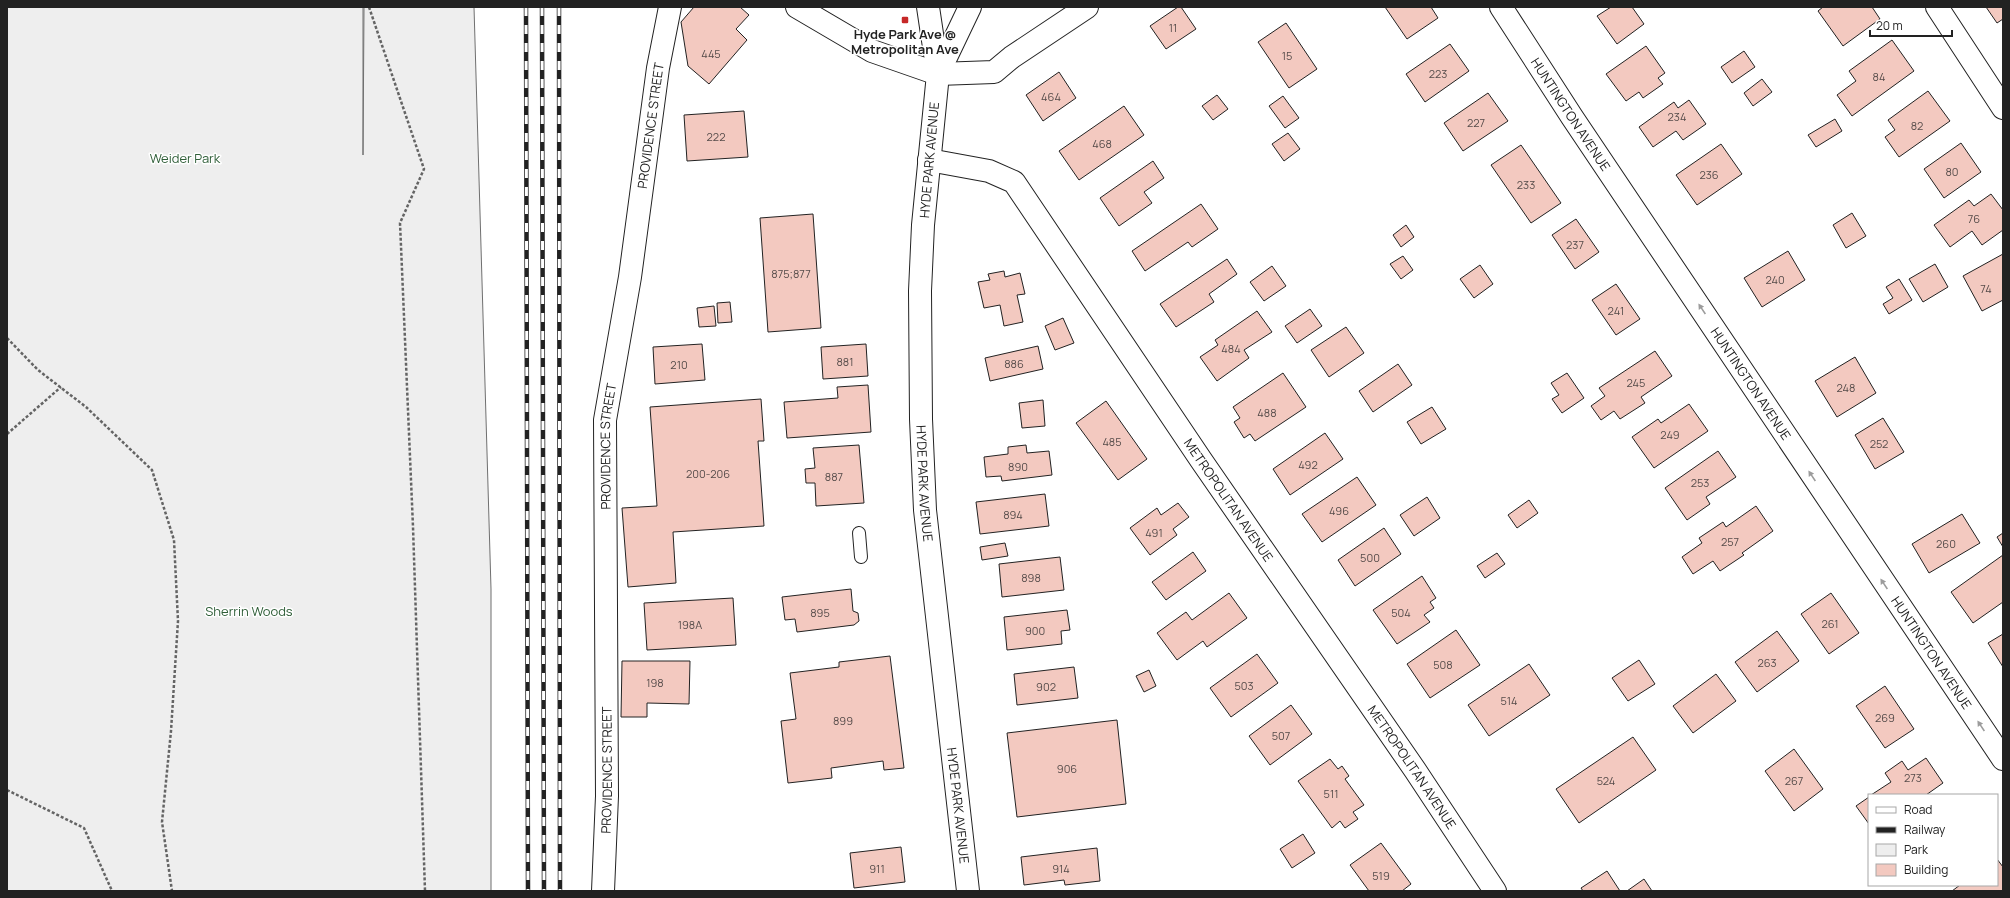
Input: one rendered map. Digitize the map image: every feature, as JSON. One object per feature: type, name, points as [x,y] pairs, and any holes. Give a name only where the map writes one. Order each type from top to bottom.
[{"type":"street","name":"PROVIDENCE STREET","points":[[603,891],[607,796],[605,420],[630,277],[658,68],[670,7]]},
{"type":"street","points":[[797,7],[872,51],[938,74],[994,72],[1012,57],[1087,7]]},
{"type":"street","name":"HYDE PARK AVENUE","points":[[928,7],[938,74],[923,225],[920,291],[921,418],[926,526],[968,891]]},
{"type":"street","name":"HYDE PARK AVENUE","points":[[938,74],[970,7]]},
{"type":"street","name":"HUNTINGTON AVENUE","points":[[1501,7],[1572,117],[2003,759]]},
{"type":"street","points":[[1938,7],[2003,108]]},
{"type":"street","name":"METROPOLITAN AVENUE","points":[[929,160],[990,171],[1014,182],[1201,460],[1411,764],[1494,891]]},
{"type":"lane","points":[[859,533],[861,557]]},
{"type":"path","points":[[369,7],[424,169],[400,224],[414,558],[425,891]]},
{"type":"path","points":[[7,338],[38,370],[86,407],[152,470],[174,540],[178,621],[171,730],[162,822],[172,891]]},
{"type":"path","points":[[7,434],[61,387]]},
{"type":"path","points":[[7,790],[84,828],[112,891]]},
{"type":"green space","name":"Sherrin Woods","points":[[7,7],[363,7],[363,155],[364,7],[474,7],[491,589],[491,891],[7,891]]},
{"type":"building","points":[[694,7],[740,7],[749,15],[736,29],[747,40],[709,84],[688,66],[681,22]]},
{"type":"building","points":[[1178,7],[1181,7],[1196,29],[1166,49],[1150,26]]},
{"type":"building","points":[[1385,7],[1431,7],[1438,18],[1407,39]]},
{"type":"building","points":[[1611,7],[1632,7],[1644,24],[1617,44],[1597,16]]},
{"type":"building","points":[[1823,7],[1872,7],[1880,19],[1843,46],[1818,11]]},
{"type":"building","points":[[1986,7],[2003,7],[2003,19],[1997,23]]},
{"type":"building","points":[[1286,23],[1317,69],[1289,88],[1258,42]]},
{"type":"building","points":[[1892,40],[1914,71],[1852,116],[1837,95],[1856,81],[1849,71]]},
{"type":"building","points":[[1450,44],[1469,71],[1425,102],[1406,74]]},
{"type":"building","points":[[1646,46],[1665,73],[1658,78],[1663,84],[1643,98],[1639,92],[1626,101],[1606,74]]},
{"type":"building","points":[[1744,51],[1755,67],[1732,83],[1721,67]]},
{"type":"building","points":[[1059,72],[1076,98],[1043,121],[1026,95]]},
{"type":"building","points":[[1762,79],[1772,92],[1753,106],[1744,93]]},
{"type":"building","points":[[1928,91],[1950,121],[1899,157],[1885,137],[1895,130],[1888,120]]},
{"type":"building","points":[[1488,93],[1508,121],[1463,151],[1444,123]]},
{"type":"building","points":[[1217,95],[1228,109],[1213,120],[1202,106]]},
{"type":"building","points":[[1283,96],[1299,118],[1285,128],[1269,106]]},
{"type":"building","points":[[1689,100],[1706,124],[1683,140],[1676,131],[1653,147],[1639,127],[1674,102],[1678,108]]},
{"type":"building","points":[[1124,106],[1144,135],[1079,180],[1059,151]]},
{"type":"building","points":[[744,111],[748,157],[687,161],[684,115]]},
{"type":"building","points":[[1835,119],[1842,131],[1816,147],[1808,135]]},
{"type":"building","points":[[1288,133],[1300,149],[1284,161],[1272,144]]},
{"type":"building","points":[[1961,143],[1981,172],[1944,198],[1924,169]]},
{"type":"building","points":[[1721,144],[1742,174],[1697,205],[1676,175]]},
{"type":"building","points":[[1521,145],[1561,203],[1531,223],[1491,165]]},
{"type":"building","points":[[1153,161],[1164,178],[1144,192],[1152,203],[1119,226],[1100,198]]},
{"type":"building","points":[[1991,194],[2003,210],[2003,230],[1982,245],[1972,231],[1950,247],[1934,225],[1969,200],[1974,206]]},
{"type":"building","points":[[1201,204],[1218,229],[1192,247],[1188,242],[1145,271],[1132,251]]},
{"type":"building","points":[[1852,213],[1866,236],[1846,248],[1833,225]]},
{"type":"building","points":[[813,214],[821,328],[768,332],[760,218]]},
{"type":"building","points":[[1576,219],[1599,252],[1575,269],[1552,235]]},
{"type":"building","points":[[1406,225],[1414,237],[1401,247],[1393,235]]},
{"type":"building","points":[[1788,251],[1805,280],[1762,307],[1744,278]]},
{"type":"building","points":[[2003,254],[2003,300],[1982,311],[1963,276]]},
{"type":"building","points":[[1403,256],[1413,270],[1401,279],[1390,264]]},
{"type":"building","points":[[1227,259],[1237,274],[1209,294],[1214,302],[1176,327],[1160,304]]},
{"type":"building","points":[[1935,264],[1948,287],[1923,302],[1909,279]]},
{"type":"building","points":[[1480,265],[1493,284],[1474,298],[1460,279]]},
{"type":"building","points":[[1272,266],[1286,286],[1264,301],[1250,282]]},
{"type":"building","points":[[1004,271],[1005,277],[1020,273],[1025,294],[1017,295],[1023,322],[1004,326],[1000,305],[984,308],[978,282],[990,280],[988,274]]},
{"type":"building","points":[[1899,279],[1912,300],[1889,314],[1883,304],[1893,298],[1886,287]]},
{"type":"building","points":[[1616,284],[1640,319],[1616,335],[1592,300]]},
{"type":"building","points":[[730,302],[732,322],[718,323],[717,303]]},
{"type":"building","points":[[714,306],[716,326],[699,327],[697,308]]},
{"type":"building","points":[[1310,309],[1322,326],[1297,343],[1285,326]]},
{"type":"building","points":[[1257,311],[1272,332],[1244,350],[1249,358],[1217,381],[1200,357],[1218,345],[1215,340]]},
{"type":"building","points":[[1063,318],[1074,343],[1055,350],[1045,326]]},
{"type":"building","points":[[1346,327],[1364,353],[1329,377],[1311,350]]},
{"type":"building","points":[[702,344],[705,380],[655,384],[653,347]]},
{"type":"building","points":[[866,344],[868,376],[823,379],[821,347]]},
{"type":"building","points":[[1038,346],[1043,369],[990,381],[985,358]]},
{"type":"building","points":[[1655,351],[1672,376],[1641,397],[1645,403],[1620,419],[1614,411],[1601,420],[1591,406],[1605,396],[1599,388]]},
{"type":"building","points":[[1855,357],[1876,393],[1837,417],[1815,381]]},
{"type":"building","points":[[1398,364],[1412,385],[1373,412],[1359,391]]},
{"type":"building","points":[[1283,373],[1306,407],[1255,441],[1250,434],[1244,438],[1234,422],[1240,418],[1233,407]]},
{"type":"building","points":[[1567,373],[1584,398],[1562,413],[1552,399],[1559,395],[1551,383]]},
{"type":"building","points":[[868,385],[871,432],[787,438],[784,402],[838,398],[837,387]]},
{"type":"building","points":[[761,399],[764,441],[758,441],[764,526],[673,532],[676,583],[628,587],[622,508],[657,506],[650,407]]},
{"type":"building","points":[[1043,400],[1045,426],[1022,428],[1019,403]]},
{"type":"building","points":[[1106,401],[1147,459],[1118,480],[1076,423]]},
{"type":"building","points":[[1689,404],[1708,431],[1654,468],[1632,437],[1658,419],[1661,423]]},
{"type":"building","points":[[1432,407],[1446,429],[1421,444],[1407,422]]},
{"type":"building","points":[[1883,418],[1904,452],[1875,469],[1855,435]]},
{"type":"building","points":[[1325,433],[1343,459],[1290,495],[1273,469]]},
{"type":"building","points":[[859,445],[864,503],[816,506],[815,483],[806,483],[805,469],[815,468],[813,448]]},
{"type":"building","points":[[1026,445],[1027,453],[1049,451],[1052,475],[1002,481],[1001,476],[986,477],[984,457],[1008,454],[1008,447]]},
{"type":"building","points":[[1718,451],[1736,477],[1706,497],[1710,504],[1687,520],[1665,488]]},
{"type":"building","points":[[1357,477],[1376,505],[1322,542],[1302,514]]},
{"type":"building","points":[[1045,494],[1049,526],[980,534],[976,502]]},
{"type":"building","points":[[1427,497],[1440,518],[1414,536],[1400,515]]},
{"type":"building","points":[[1529,500],[1538,513],[1517,528],[1508,515]]},
{"type":"building","points":[[1178,503],[1189,517],[1173,529],[1177,535],[1150,555],[1130,528],[1157,508],[1161,515]]},
{"type":"building","points":[[1756,506],[1773,531],[1742,553],[1744,555],[1720,571],[1713,561],[1693,574],[1682,557],[1702,543],[1699,538],[1723,522],[1726,527]]},
{"type":"building","points":[[1962,514],[1980,543],[1929,573],[1912,544]]},
{"type":"building","points":[[1384,528],[1401,554],[1355,586],[1338,560]]},
{"type":"building","points":[[2003,533],[2003,547],[1997,537]]},
{"type":"building","points":[[1005,543],[1008,556],[982,560],[980,547]]},
{"type":"building","points":[[1193,552],[1206,571],[1166,600],[1152,582]]},
{"type":"building","points":[[1497,553],[1505,564],[1485,578],[1477,566]]},
{"type":"building","points":[[2003,555],[2003,602],[1973,623],[1951,592]]},
{"type":"building","points":[[1060,557],[1064,590],[1002,597],[999,564]]},
{"type":"building","points":[[1422,576],[1436,598],[1430,602],[1434,608],[1424,615],[1430,622],[1397,644],[1373,610]]},
{"type":"building","points":[[851,589],[853,611],[858,613],[859,621],[854,625],[797,632],[795,619],[785,620],[782,597]]},
{"type":"building","points":[[1229,593],[1247,618],[1207,647],[1203,641],[1177,660],[1157,633],[1186,612],[1192,620]]},
{"type":"building","points":[[1831,593],[1859,633],[1829,654],[1801,614]]},
{"type":"building","points":[[733,598],[736,645],[647,650],[644,603]]},
{"type":"building","points":[[1067,610],[1070,630],[1061,631],[1062,644],[1007,650],[1004,617]]},
{"type":"building","points":[[1456,630],[1480,665],[1430,698],[1407,664]]},
{"type":"building","points":[[1777,631],[1799,661],[1757,692],[1735,662]]},
{"type":"building","points":[[2003,634],[2003,667],[1988,643]]},
{"type":"building","points":[[1257,654],[1278,683],[1231,717],[1210,688]]},
{"type":"building","points":[[890,656],[904,768],[884,770],[883,761],[831,768],[832,778],[788,783],[781,721],[796,719],[790,673],[839,667],[839,662]]},
{"type":"building","points":[[1639,660],[1655,684],[1628,701],[1612,678]]},
{"type":"building","points":[[622,661],[690,661],[689,704],[647,703],[647,717],[621,717]]},
{"type":"building","points":[[1529,664],[1550,695],[1489,736],[1468,705]]},
{"type":"building","points":[[1074,667],[1078,698],[1017,705],[1014,674]]},
{"type":"building","points":[[1149,670],[1156,686],[1144,692],[1136,676]]},
{"type":"building","points":[[1716,674],[1736,701],[1693,733],[1673,706]]},
{"type":"building","points":[[1885,686],[1914,729],[1885,748],[1856,706]]},
{"type":"building","points":[[1291,705],[1312,734],[1270,765],[1249,736]]},
{"type":"building","points":[[1117,720],[1126,804],[1017,817],[1007,733]]},
{"type":"building","points":[[1633,737],[1656,770],[1579,823],[1556,789]]},
{"type":"building","points":[[1794,749],[1823,789],[1794,811],[1765,771]]},
{"type":"building","points":[[1926,758],[1943,783],[1927,794],[1873,794],[1891,782],[1885,773],[1902,761],[1908,770]]},
{"type":"building","points":[[1330,759],[1338,769],[1342,766],[1349,776],[1345,779],[1364,805],[1353,812],[1358,819],[1345,828],[1340,821],[1332,828],[1298,781]]},
{"type":"building","points":[[1868,798],[1868,823],[1856,806]]},
{"type":"building","points":[[1303,834],[1315,853],[1292,868],[1280,849]]},
{"type":"building","points":[[1381,843],[1411,884],[1402,891],[1369,891],[1350,865]]},
{"type":"building","points":[[901,847],[905,882],[854,888],[850,853]]},
{"type":"building","points":[[1097,848],[1100,881],[1065,885],[1064,880],[1024,885],[1021,857]]},
{"type":"building","points":[[1998,860],[2003,867],[2003,891],[1952,891],[1959,886],[1998,886]]},
{"type":"building","points":[[1607,871],[1620,891],[1583,891],[1581,888]]},
{"type":"building","points":[[1644,879],[1652,891],[1627,891]]},
{"type":"railway","points":[[526,7],[528,891]]},
{"type":"railway","points":[[542,7],[544,891]]},
{"type":"railway","points":[[559,7],[560,891]]},
{"type":"place","name":"Hyde Park Ave @ Metropolitan Ave","points":[[905,20]]},
{"type":"park label","name":"Weider Park","points":[[185,158]]}]
